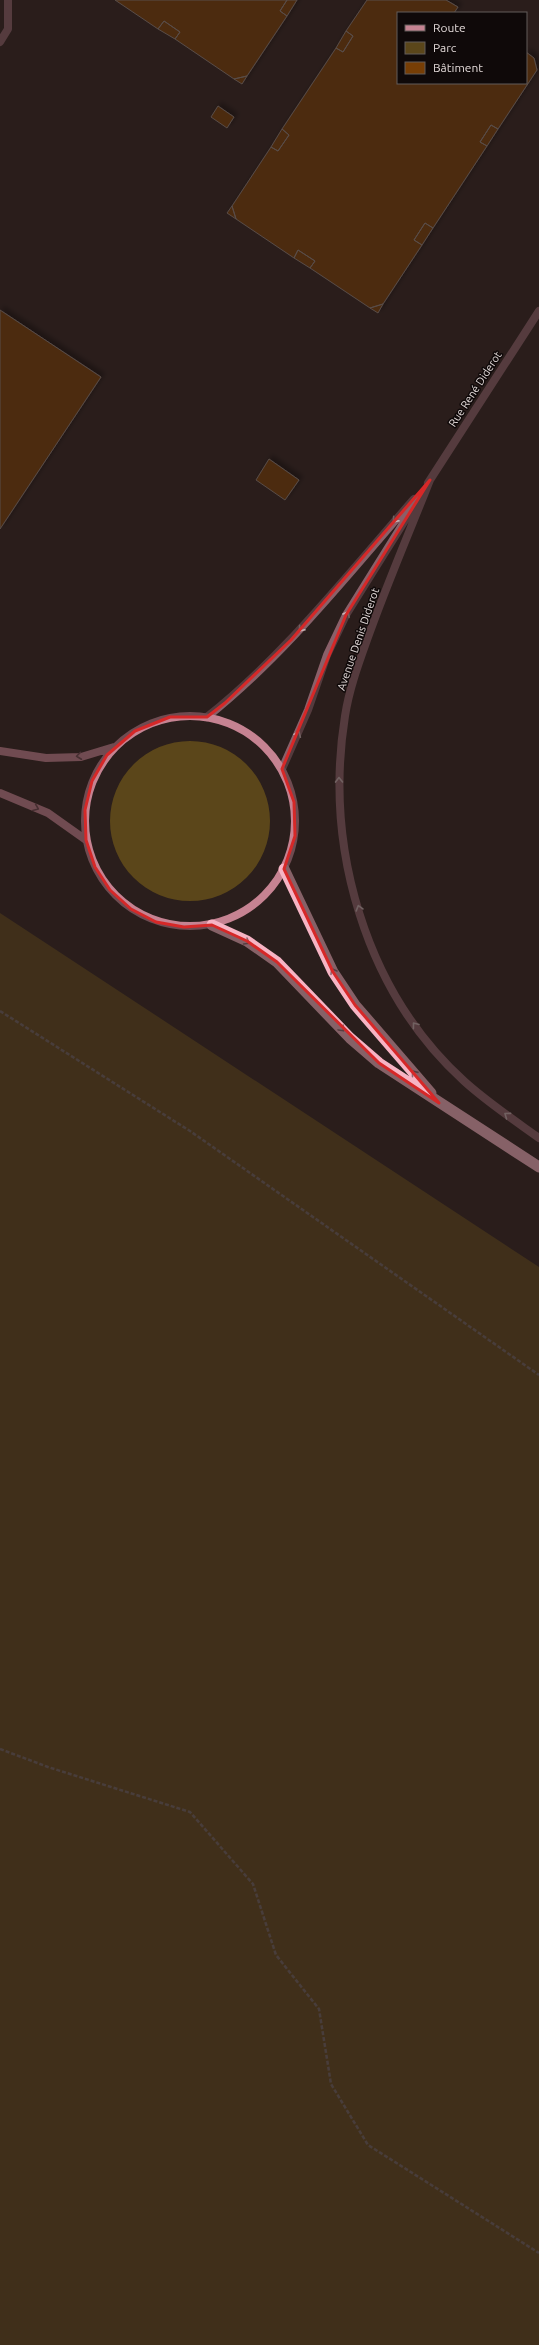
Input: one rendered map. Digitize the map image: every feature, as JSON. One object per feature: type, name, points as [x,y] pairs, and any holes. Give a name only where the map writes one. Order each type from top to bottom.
[{"type":"highway","points":[[284,869],[330,965],[351,999],[438,1103]]},
{"type":"highway","points":[[212,925],[247,941],[277,962],[350,1038],[379,1063],[438,1103],[539,1167]]},
{"type":"main road","points":[[207,716],[237,726],[263,744],[282,770],[294,802],[295,836],[284,869],[266,895],[241,914],[212,925],[184,927],[156,922],[131,909],[110,890],[95,867],[86,840],[85,810],[92,781],[107,755],[135,731],[170,717],[207,716]]},
{"type":"main road","points":[[0,751],[46,758],[80,757],[117,747]]},
{"type":"main road","points":[[0,793],[48,813],[68,830],[86,840]]},
{"type":"street","points":[[0,42],[8,29],[8,0]]},
{"type":"street","name":"Rue René Diderot","points":[[430,480],[539,311]]},
{"type":"street","points":[[207,716],[265,666],[291,640],[430,480]]},
{"type":"street","points":[[282,770],[308,710],[327,655],[346,615],[430,480]]},
{"type":"street","name":"Avenue Denis Diderot","points":[[430,480],[375,616],[354,678],[345,715],[339,775],[344,846],[352,886],[370,944],[399,1003],[421,1033],[463,1080],[486,1100],[539,1138]]},
{"type":"path","points":[[0,1011],[190,1131],[539,1375]]},
{"type":"path","points":[[0,1749],[48,1767],[190,1812],[253,1884],[276,1954],[319,2009],[331,2084],[368,2145],[539,2253]]},
{"type":"highlighted area","points":[[430,480],[346,615],[282,769],[294,802],[295,836],[284,869],[333,972],[355,1005],[439,1103],[379,1063],[277,962],[247,941],[212,925],[184,927],[156,922],[131,909],[110,890],[95,867],[86,840],[85,810],[92,781],[107,755],[135,731],[170,717],[207,717],[225,703],[291,640]]},
{"type":"green space","points":[[198,741],[213,744],[228,750],[247,764],[257,776],[264,790],[269,805],[269,837],[264,852],[257,866],[247,878],[235,888],[213,898],[198,901],[182,901],[167,898],[145,888],[133,878],[123,866],[111,837],[110,813],[113,798],[123,776],[133,764],[145,754],[174,742]]},
{"type":"green space","points":[[0,913],[539,1267],[539,2345],[0,2345]]},
{"type":"building","points":[[115,0],[287,0],[280,11],[287,16],[247,76],[234,79],[175,39],[180,32],[164,21],[158,29]]},
{"type":"building","points":[[287,0],[297,0],[287,16],[280,11]]},
{"type":"building","points":[[367,0],[446,0],[458,7],[455,12],[397,12],[397,84],[527,84],[527,53],[534,58],[537,70],[498,129],[491,125],[480,142],[487,146],[433,228],[425,223],[414,240],[422,245],[383,304],[370,308],[310,268],[315,261],[298,250],[294,258],[236,219],[232,206],[271,147],[278,151],[289,135],[282,129],[336,48],[343,52],[353,36],[346,31]]},
{"type":"building","points":[[164,21],[180,32],[175,39],[158,29]]},
{"type":"building","points":[[346,31],[353,36],[343,52],[336,48]]},
{"type":"building","points":[[247,76],[242,84],[234,79]]},
{"type":"building","points":[[218,106],[234,117],[227,128],[211,117]]},
{"type":"building","points":[[491,125],[498,129],[487,146],[480,142]]},
{"type":"building","points":[[282,129],[289,135],[278,151],[271,147]]},
{"type":"building","points":[[232,206],[236,219],[227,213]]},
{"type":"building","points":[[425,223],[433,228],[422,245],[414,240]]},
{"type":"building","points":[[298,250],[315,261],[310,268],[294,258]]},
{"type":"building","points":[[383,304],[378,313],[370,308]]},
{"type":"building","points":[[0,310],[101,377],[0,529]]},
{"type":"building","points":[[269,459],[299,480],[285,500],[256,480]]}]
